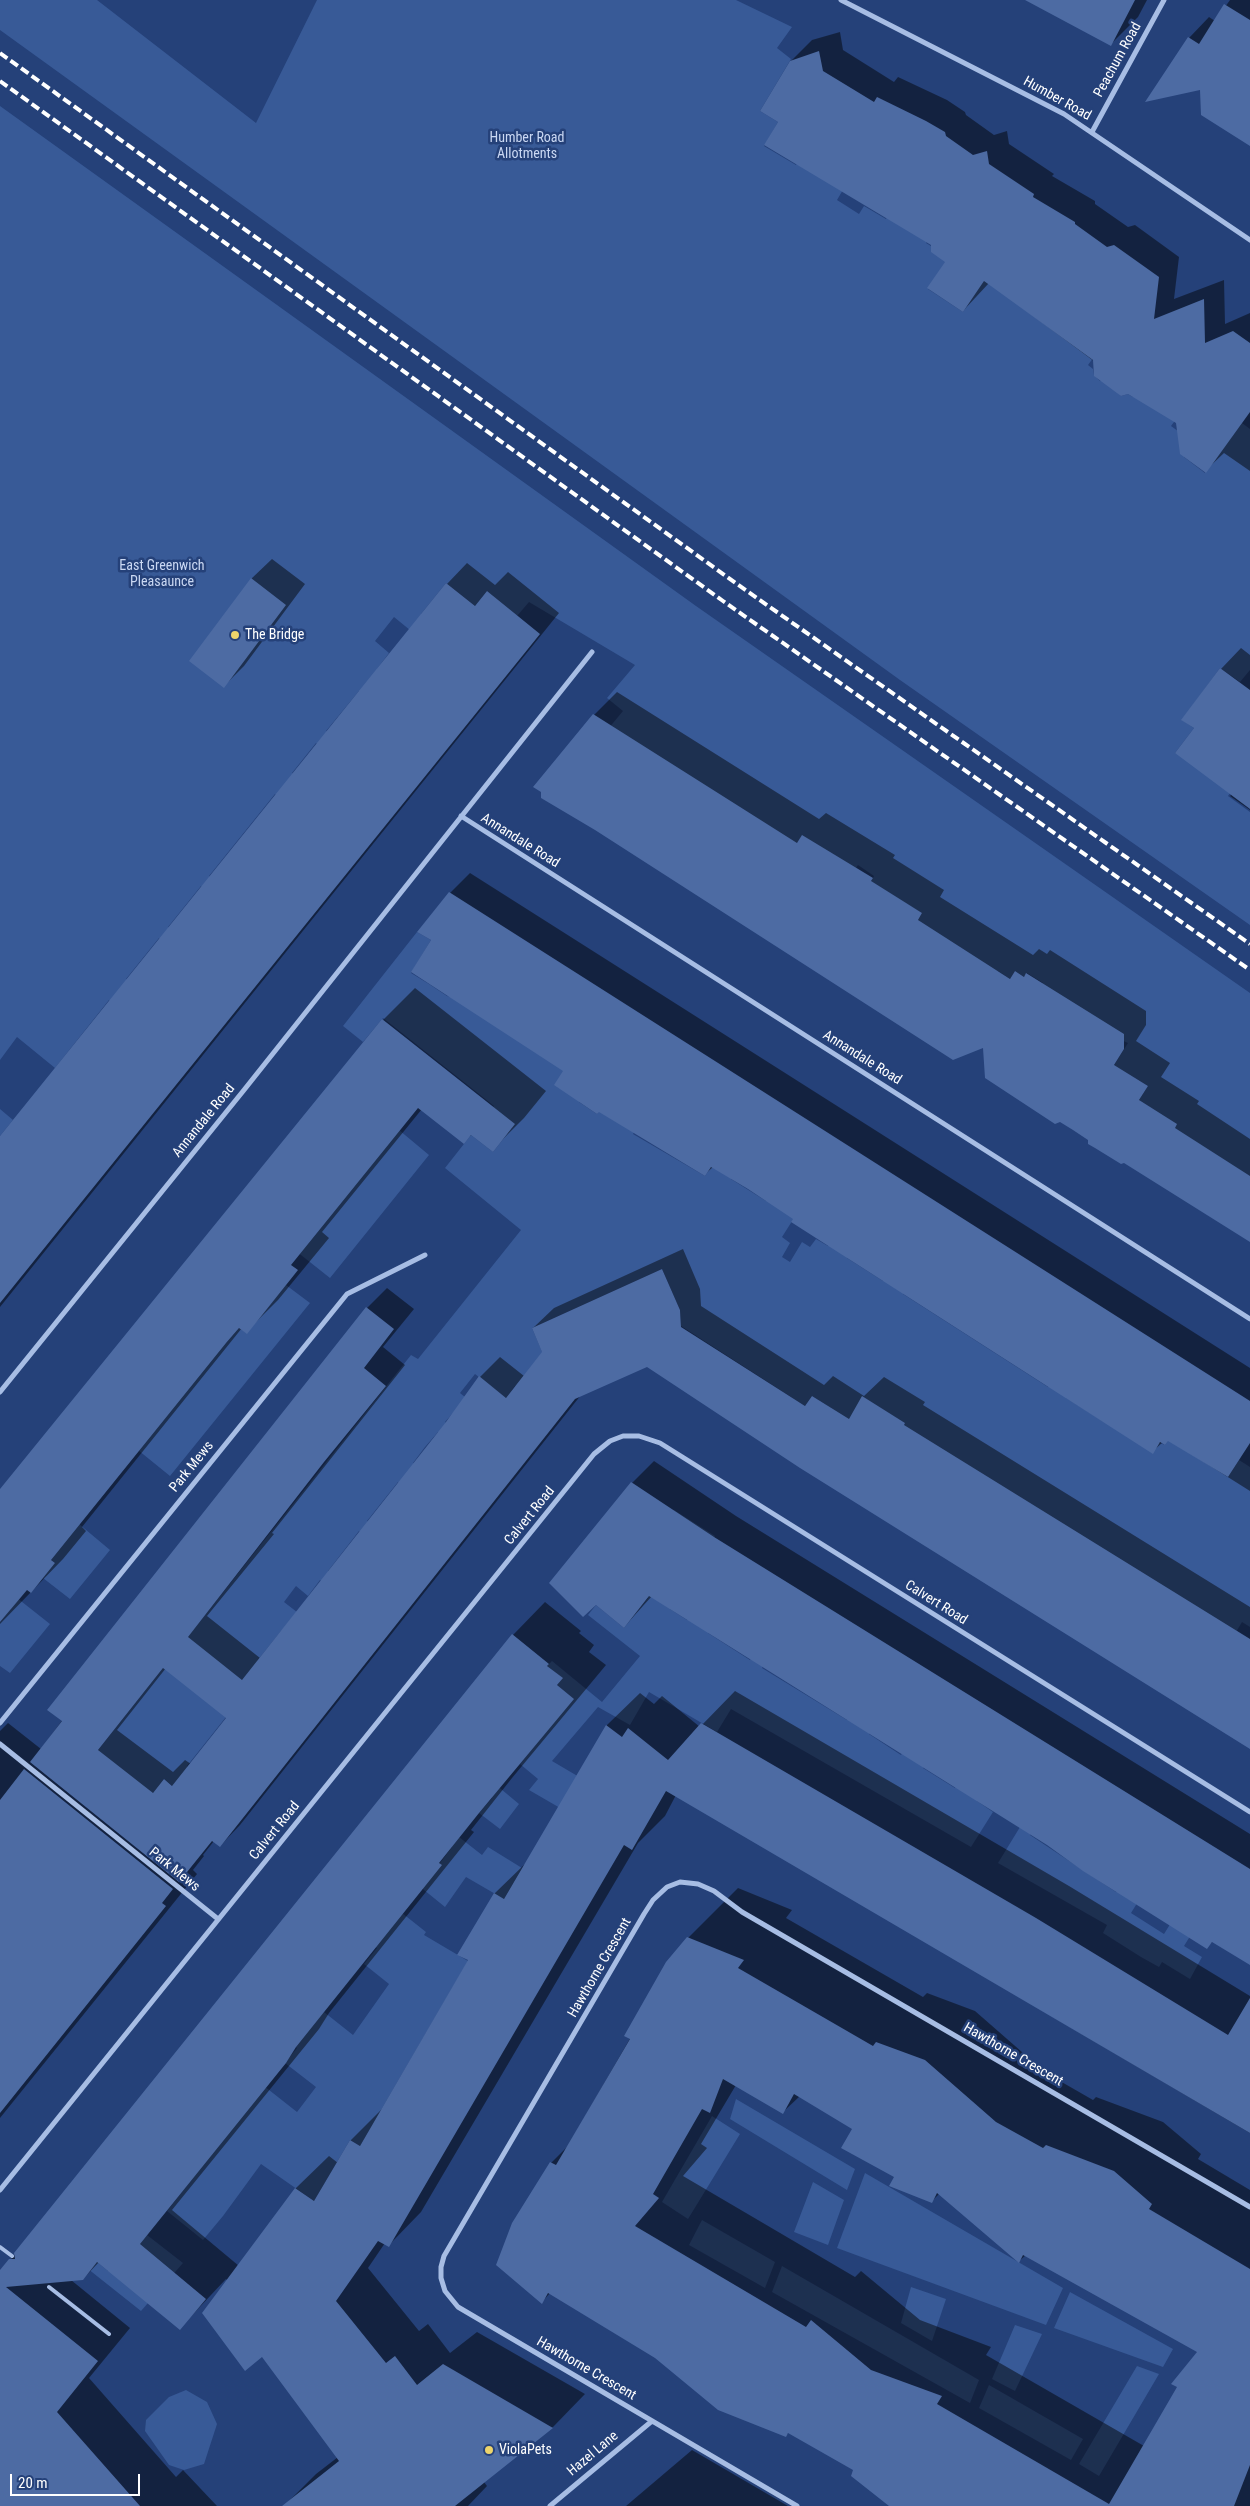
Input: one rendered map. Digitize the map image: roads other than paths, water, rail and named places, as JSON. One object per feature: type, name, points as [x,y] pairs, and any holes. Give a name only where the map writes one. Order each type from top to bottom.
[{"type":"street","name":"Humber Road","points":[[841,0],[1064,114],[1250,240]]},
{"type":"street","name":"Peachum Road","points":[[1092,132],[1164,0]]},
{"type":"street","name":"Annandale Road","points":[[0,1392],[592,652]]},
{"type":"street","name":"Annandale Road","points":[[461,816],[1250,1319]]},
{"type":"street","name":"Park Mews","points":[[0,1722],[347,1294],[425,1255]]},
{"type":"street","name":"Calvert Road","points":[[0,2190],[594,1454],[610,1441],[623,1436],[639,1436],[660,1443],[1250,1812]]},
{"type":"street","name":"Park Mews","points":[[0,1744],[218,1920]]},
{"type":"street","name":"Hawthorne Crescent","points":[[797,2506],[458,2307],[445,2291],[441,2267],[444,2256],[644,1914],[667,1887],[680,1882],[698,1884],[714,1891],[742,1912],[1250,2207]]},
{"type":"street","name":"Hazel Lane","points":[[550,2506],[652,2421]]},
{"type":"lane","points":[[0,2246],[12,2256]]},
{"type":"lane","points":[[49,2286],[109,2334]]},
{"type":"railway","points":[[0,53],[737,584],[1250,944]]},
{"type":"railway","points":[[0,81],[723,601],[1250,970]]},
{"type":"place","name":"The Bridge","points":[[235,635]]},
{"type":"place","name":"ViolaPets","points":[[489,2450]]},
{"type":"park label","name":"Humber Road Allotments","points":[[527,146]]},
{"type":"park label","name":"East Greenwich Pleasaunce","points":[[162,574]]}]
